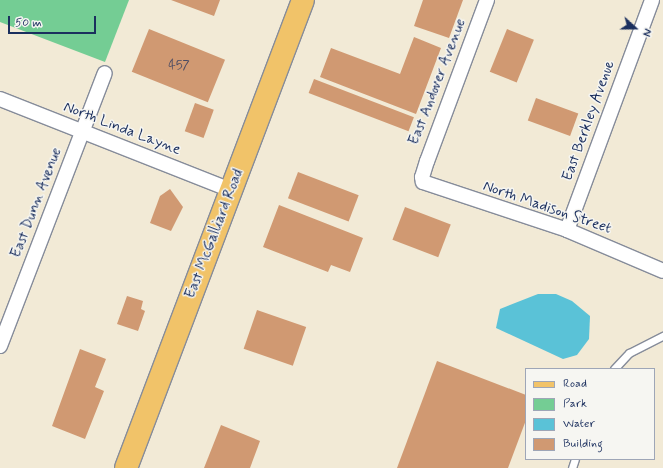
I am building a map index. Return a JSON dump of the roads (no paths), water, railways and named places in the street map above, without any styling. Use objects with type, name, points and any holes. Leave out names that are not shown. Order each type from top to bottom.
[{"type":"main road","name":"East McGalliard Road","points":[[126,468],[303,0]]},
{"type":"street","name":"East Andover Avenue","points":[[422,177],[488,0]]},
{"type":"street","name":"East Berkley Avenue","points":[[567,230],[652,0]]},
{"type":"street","name":"East Dunn Avenue","points":[[1,337],[105,73]]},
{"type":"street","name":"North Linda Layne","points":[[0,99],[231,190]]},
{"type":"street","name":"North Madison Street","points":[[422,177],[423,182],[431,187],[567,230],[663,271]]},
{"type":"lane","points":[[615,368],[629,353],[663,336]]},
{"type":"water","points":[[538,294],[556,294],[572,301],[590,316],[589,339],[577,355],[563,359],[496,328],[500,309]]}]
